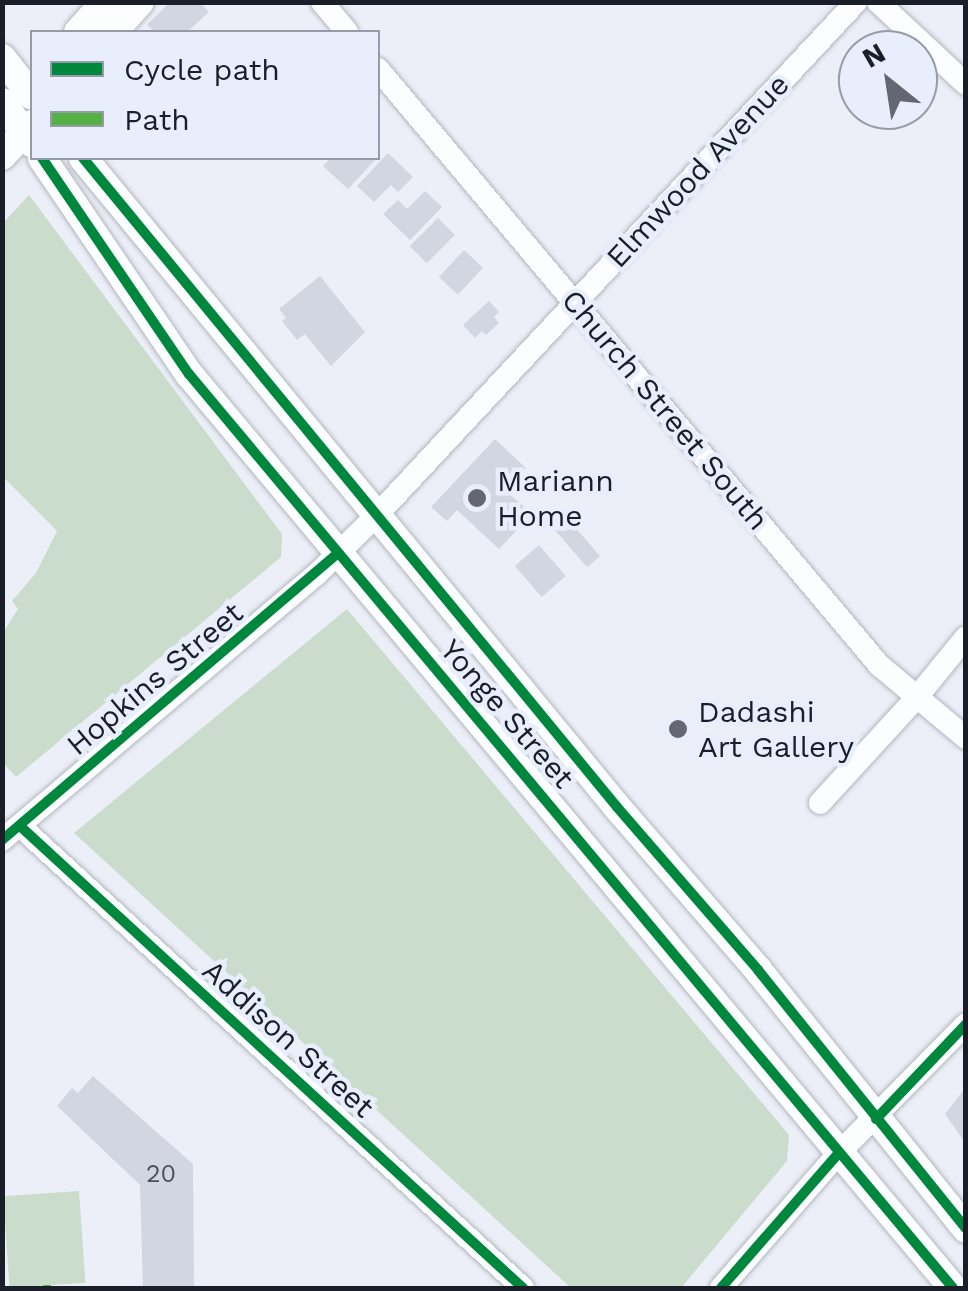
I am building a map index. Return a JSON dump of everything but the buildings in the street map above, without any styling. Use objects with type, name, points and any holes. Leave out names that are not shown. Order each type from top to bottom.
[{"type":"main road","points":[[80,30],[105,2]]},
{"type":"main road","points":[[114,30],[140,2]]},
{"type":"main road","points":[[2,58],[22,111],[2,156]]},
{"type":"main road","name":"Yonge Street","points":[[43,160],[189,374],[526,772],[838,1154],[953,1288]]},
{"type":"main road","name":"Yonge Street","points":[[86,160],[377,516],[758,970],[966,1229]]},
{"type":"street","points":[[322,2],[345,30]]},
{"type":"street","name":"Elmwood Avenue","points":[[377,516],[856,2]]},
{"type":"street","points":[[878,2],[966,84]]},
{"type":"street","name":"Church Street South","points":[[380,71],[879,665],[966,738]]},
{"type":"street","name":"Hopkins Street","points":[[11,833],[377,516]]},
{"type":"street","points":[[820,802],[917,697],[966,637]]},
{"type":"street","points":[[917,697],[966,657]]},
{"type":"street","name":"Addison Street","points":[[11,833],[522,1288]]},
{"type":"street","points":[[721,1288],[838,1154],[966,1024]]},
{"type":"green space","points":[[29,195],[282,534],[281,557],[16,777],[3,763],[3,633],[18,609],[12,601],[36,573],[57,531],[3,477],[3,223]]},
{"type":"green space","points":[[347,609],[789,1135],[787,1161],[681,1288],[571,1288],[74,833]]},
{"type":"green space","points":[[79,1191],[85,1283],[10,1288],[3,1196]]},
{"type":"cycle path","points":[[43,160],[189,374],[953,1288]]},
{"type":"cycle path","points":[[85,160],[617,807],[758,970],[966,1229]]},
{"type":"cycle path","points":[[2,840],[338,553]]},
{"type":"cycle path","points":[[20,826],[523,1288]]},
{"type":"cycle path","points":[[876,1119],[966,1024]]},
{"type":"cycle path","points":[[721,1288],[838,1154]]},
{"type":"place","name":"Mariann Home","points":[[477,498]]},
{"type":"place","name":"Dadashi Art Gallery","points":[[678,729]]}]
